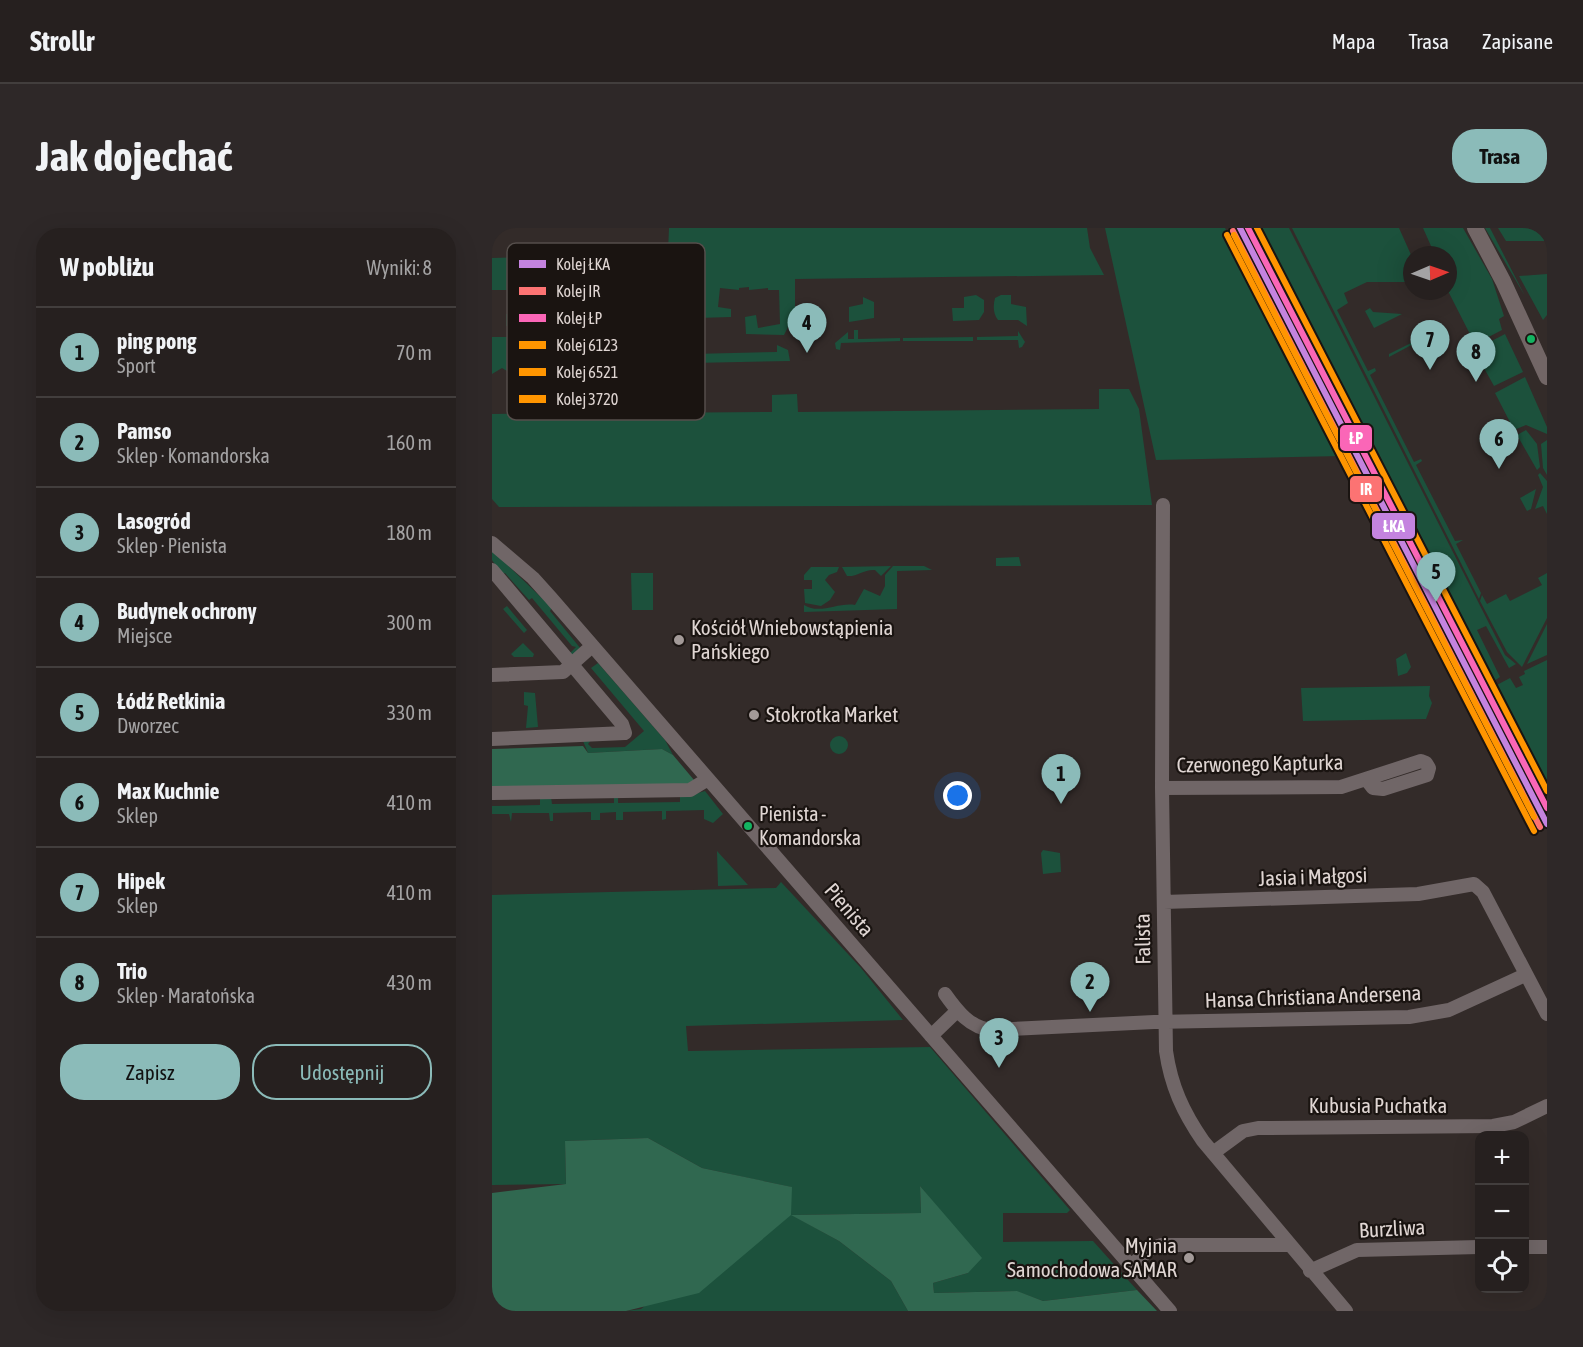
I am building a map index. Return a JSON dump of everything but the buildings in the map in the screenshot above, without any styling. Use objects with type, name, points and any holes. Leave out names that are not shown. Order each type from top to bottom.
[{"type":"main road","points":[[1474,228],[1503,281],[1547,377]]},
{"type":"street","name":"Falista","points":[[1163,505],[1162,788],[1165,1022],[1166,1051],[1173,1089],[1184,1112],[1213,1153],[1288,1245],[1346,1311]]},
{"type":"street","name":"Pienista","points":[[492,543],[533,578],[1170,1311]]},
{"type":"street","points":[[492,570],[622,723],[620,738],[492,740]]},
{"type":"street","points":[[492,675],[563,672],[592,646]]},
{"type":"street","name":"Czerwonego Kapturka","points":[[1162,788],[1333,787],[1366,779],[1419,761],[1426,763]]},
{"type":"street","points":[[492,793],[690,790],[708,779]]},
{"type":"street","name":"Jasia i Małgosi","points":[[1164,902],[1418,894],[1474,884],[1479,886],[1525,975]]},
{"type":"street","points":[[1525,975],[1547,1014]]},
{"type":"street","name":"Hansa Christiana Andersena","points":[[957,1011],[973,1024],[992,1030],[1165,1022],[1424,1017],[1449,1010],[1525,975]]},
{"type":"street","points":[[931,1036],[957,1011],[945,994]]},
{"type":"street","name":"Kubusia Puchatka","points":[[1213,1153],[1243,1131],[1258,1128],[1493,1126],[1514,1122],[1547,1106]]},
{"type":"street","points":[[1131,1266],[1150,1249],[1161,1245],[1288,1245]]},
{"type":"street","points":[[1529,1247],[1547,1246]]},
{"type":"street","name":"Burzliwa","points":[[1310,1271],[1358,1250],[1475,1247]]},
{"type":"green space","points":[[669,228],[1087,228],[1090,248],[1104,275],[795,279],[795,324],[789,325],[784,335],[746,334],[745,317],[756,315],[758,328],[780,324],[779,290],[768,290],[768,288],[749,290],[749,287],[739,288],[739,290],[720,288],[718,307],[731,309],[731,317],[705,318],[705,243],[668,243]]},
{"type":"green space","points":[[1105,228],[1225,228],[1342,456],[1156,460]]},
{"type":"green space","points":[[1253,228],[1289,228],[1505,655],[1516,664],[1509,668],[1486,626],[1477,630],[1500,677],[1494,681],[1480,654],[1476,652],[1370,448],[1365,451]]},
{"type":"green space","points":[[1292,228],[1399,228],[1407,246],[1403,246],[1403,282],[1367,282],[1344,293],[1348,303],[1337,310],[1368,371],[1375,368],[1376,371],[1370,375],[1414,462],[1421,459],[1422,461],[1416,465],[1455,541],[1463,540],[1456,544],[1481,593],[1479,599]]},
{"type":"green space","points":[[1423,228],[1463,228],[1492,279],[1504,316],[1499,319],[1502,330],[1475,344],[1453,300],[1457,300],[1457,246],[1431,246]]},
{"type":"green space","points":[[1485,228],[1490,228],[1525,296]]},
{"type":"green space","points":[[1498,228],[1547,228],[1547,241],[1506,241]]},
{"type":"green space","points":[[507,257],[507,290],[492,290],[492,258]]},
{"type":"green space","points":[[1547,274],[1547,315],[1543,320],[1519,276]]},
{"type":"green space","points":[[976,295],[984,300],[984,312],[979,320],[953,321],[952,308],[964,308],[964,297]]},
{"type":"green space","points":[[1001,295],[1011,295],[1011,304],[1026,307],[1027,326],[1018,320],[998,320],[994,312],[994,304],[995,298]]},
{"type":"green space","points":[[863,297],[874,302],[874,318],[849,322],[849,307],[863,304]]},
{"type":"green space","points":[[1370,308],[1373,312],[1402,314],[1374,328],[1365,311]]},
{"type":"green space","points":[[854,330],[858,330],[858,339],[900,338],[900,341],[841,343],[840,350],[836,349],[835,343],[848,332],[848,339],[854,339]]},
{"type":"green space","points":[[1018,331],[1025,342],[1019,348],[1018,340],[977,340],[977,337],[1018,336]]},
{"type":"green space","points":[[1434,333],[1389,357],[1389,354]]},
{"type":"green space","points":[[1505,334],[1523,372],[1494,386],[1475,352],[1476,349]]},
{"type":"green space","points":[[492,337],[507,337],[507,371],[502,368],[492,374]]},
{"type":"green space","points":[[973,337],[973,341],[903,341],[903,338]]},
{"type":"green space","points":[[777,345],[788,350],[790,361],[705,363],[705,354],[777,352]]},
{"type":"green space","points":[[1525,377],[1547,427],[1547,434],[1526,425],[1514,430],[1495,393]]},
{"type":"green space","points":[[1099,389],[1129,389],[1139,409],[1152,505],[499,507],[492,499],[492,414],[507,414],[507,420],[705,420],[705,412],[772,412],[772,395],[797,394],[798,412],[1099,409]]},
{"type":"green space","points":[[1526,430],[1537,444],[1540,467],[1537,470],[1517,435]]},
{"type":"green space","points":[[1547,440],[1547,475],[1543,468],[1541,444]]},
{"type":"green space","points":[[1540,473],[1547,481],[1547,514],[1543,506],[1535,509],[1543,487],[1538,475]]},
{"type":"green space","points":[[1536,489],[1531,509],[1527,511],[1520,498]]},
{"type":"green space","points":[[492,550],[552,608],[550,611],[581,649],[572,655],[569,654],[576,647],[572,646],[532,598],[529,600],[505,573],[502,575],[492,560]]},
{"type":"green space","points":[[1019,557],[1021,566],[996,566],[996,558]]},
{"type":"green space","points":[[891,566],[881,576],[875,570],[847,576],[842,567]]},
{"type":"green space","points":[[893,566],[924,566],[932,570],[897,571],[897,609],[804,612],[804,605],[823,609],[855,605],[864,589],[880,596],[885,586],[885,575]]},
{"type":"green space","points":[[811,567],[839,567],[837,572],[829,575],[825,580],[835,592],[830,600],[821,606],[805,603],[804,589],[812,589],[812,580],[804,580],[804,575]]},
{"type":"green space","points":[[631,573],[653,573],[653,610],[632,610]]},
{"type":"green space","points":[[1547,573],[1547,618],[1522,667],[1507,652],[1480,601],[1482,595],[1487,604],[1506,594],[1510,601],[1542,585],[1538,578]]},
{"type":"green space","points":[[507,606],[527,630],[524,633],[503,609]]},
{"type":"green space","points":[[1547,624],[1547,655],[1527,664]]},
{"type":"green space","points":[[523,643],[534,654],[533,657],[514,657],[511,654]]},
{"type":"green space","points":[[1406,653],[1411,667],[1407,673],[1398,676],[1396,659]]},
{"type":"green space","points":[[1547,660],[1547,792],[1493,687],[1510,678],[1516,688],[1523,685],[1519,677],[1525,674],[1524,671]]},
{"type":"green space","points":[[598,663],[665,740],[673,755],[662,749],[588,753],[583,741],[592,739],[588,744],[592,748],[625,747],[644,731],[591,668]]},
{"type":"green space","points":[[1430,686],[1429,696],[1432,703],[1426,719],[1303,721],[1301,688]]},
{"type":"green space","points":[[524,692],[535,693],[538,727],[526,728],[528,706],[524,705]]},
{"type":"green space","points":[[839,736],[847,741],[848,745],[843,753],[839,754],[831,749],[830,745],[835,737]]},
{"type":"green space","points":[[583,746],[588,753],[662,749],[673,755],[694,780],[689,785],[492,790],[492,749]]},
{"type":"green space","points":[[705,791],[723,814],[713,823],[704,819],[704,810],[666,811],[666,819],[662,820],[662,811],[623,812],[623,820],[616,820],[616,812],[600,813],[600,820],[591,820],[591,812],[553,813],[553,821],[550,821],[549,813],[512,813],[511,822],[509,814],[492,814],[492,806],[540,805],[540,798],[551,797],[552,804],[614,803],[614,796],[618,796],[618,803],[680,802],[680,794],[691,795]]},
{"type":"green space","points":[[1043,850],[1060,853],[1061,872],[1043,874],[1041,853]]},
{"type":"green space","points":[[717,851],[748,885],[718,886]]},
{"type":"green space","points":[[781,882],[861,968],[903,1020],[686,1026],[688,1051],[930,1047],[1070,1210],[1067,1213],[1003,1213],[1003,1242],[1093,1241],[1137,1290],[1043,1301],[1016,1291],[934,1293],[933,1283],[968,1273],[952,1225],[920,1186],[921,1213],[792,1215],[839,1241],[891,1281],[908,1311],[626,1311],[641,1309],[791,1187],[702,1168],[648,1138],[565,1141],[566,1184],[492,1185],[492,895],[776,888]]},
{"type":"green space","points":[[648,1138],[702,1168],[792,1187],[791,1215],[699,1293],[626,1311],[492,1311],[492,1193],[566,1184],[565,1141]]},
{"type":"green space","points":[[920,1186],[982,1258],[968,1273],[933,1283],[934,1293],[1017,1291],[1043,1301],[1137,1290],[1157,1311],[908,1311],[891,1281],[839,1241],[791,1215],[921,1213]]},
{"type":"rail line","name":"ŁKA","points":[[1240,228],[1547,824]]},
{"type":"rail line","name":"ŁP","points":[[1248,228],[1547,808]]},
{"type":"rail line","name":"6521","points":[[1257,228],[1547,791]]},
{"type":"rail line","name":"IR","points":[[1233,231],[1540,827]]},
{"type":"rail line","name":"6123","points":[[1227,235],[1534,831]]},
{"type":"rail line","name":"3720","points":[[1234,235],[1534,817]]},
{"type":"place","name":"Budynek ochrony","points":[[807,353]]},
{"type":"place","name":"Hipek","points":[[1430,370]]},
{"type":"place","name":"Trio","points":[[1476,382]]},
{"type":"place","name":"Max Kuchnie","points":[[1499,469]]},
{"type":"place","name":"Łódź Retkinia","points":[[1436,602]]},
{"type":"place","name":"Kościół Wniebowstąpienia Pańskiego","points":[[679,640]]},
{"type":"place","name":"Stokrotka Market","points":[[754,715]]},
{"type":"place","name":"ping pong","points":[[1061,804]]},
{"type":"place","name":"Pienista - Komandorska","points":[[748,826]]},
{"type":"place","name":"Pamso","points":[[1090,1012]]},
{"type":"place","name":"Lasogród","points":[[999,1068]]},
{"type":"place","name":"Myjnia Samochodowa SAMAR","points":[[1189,1258]]}]
